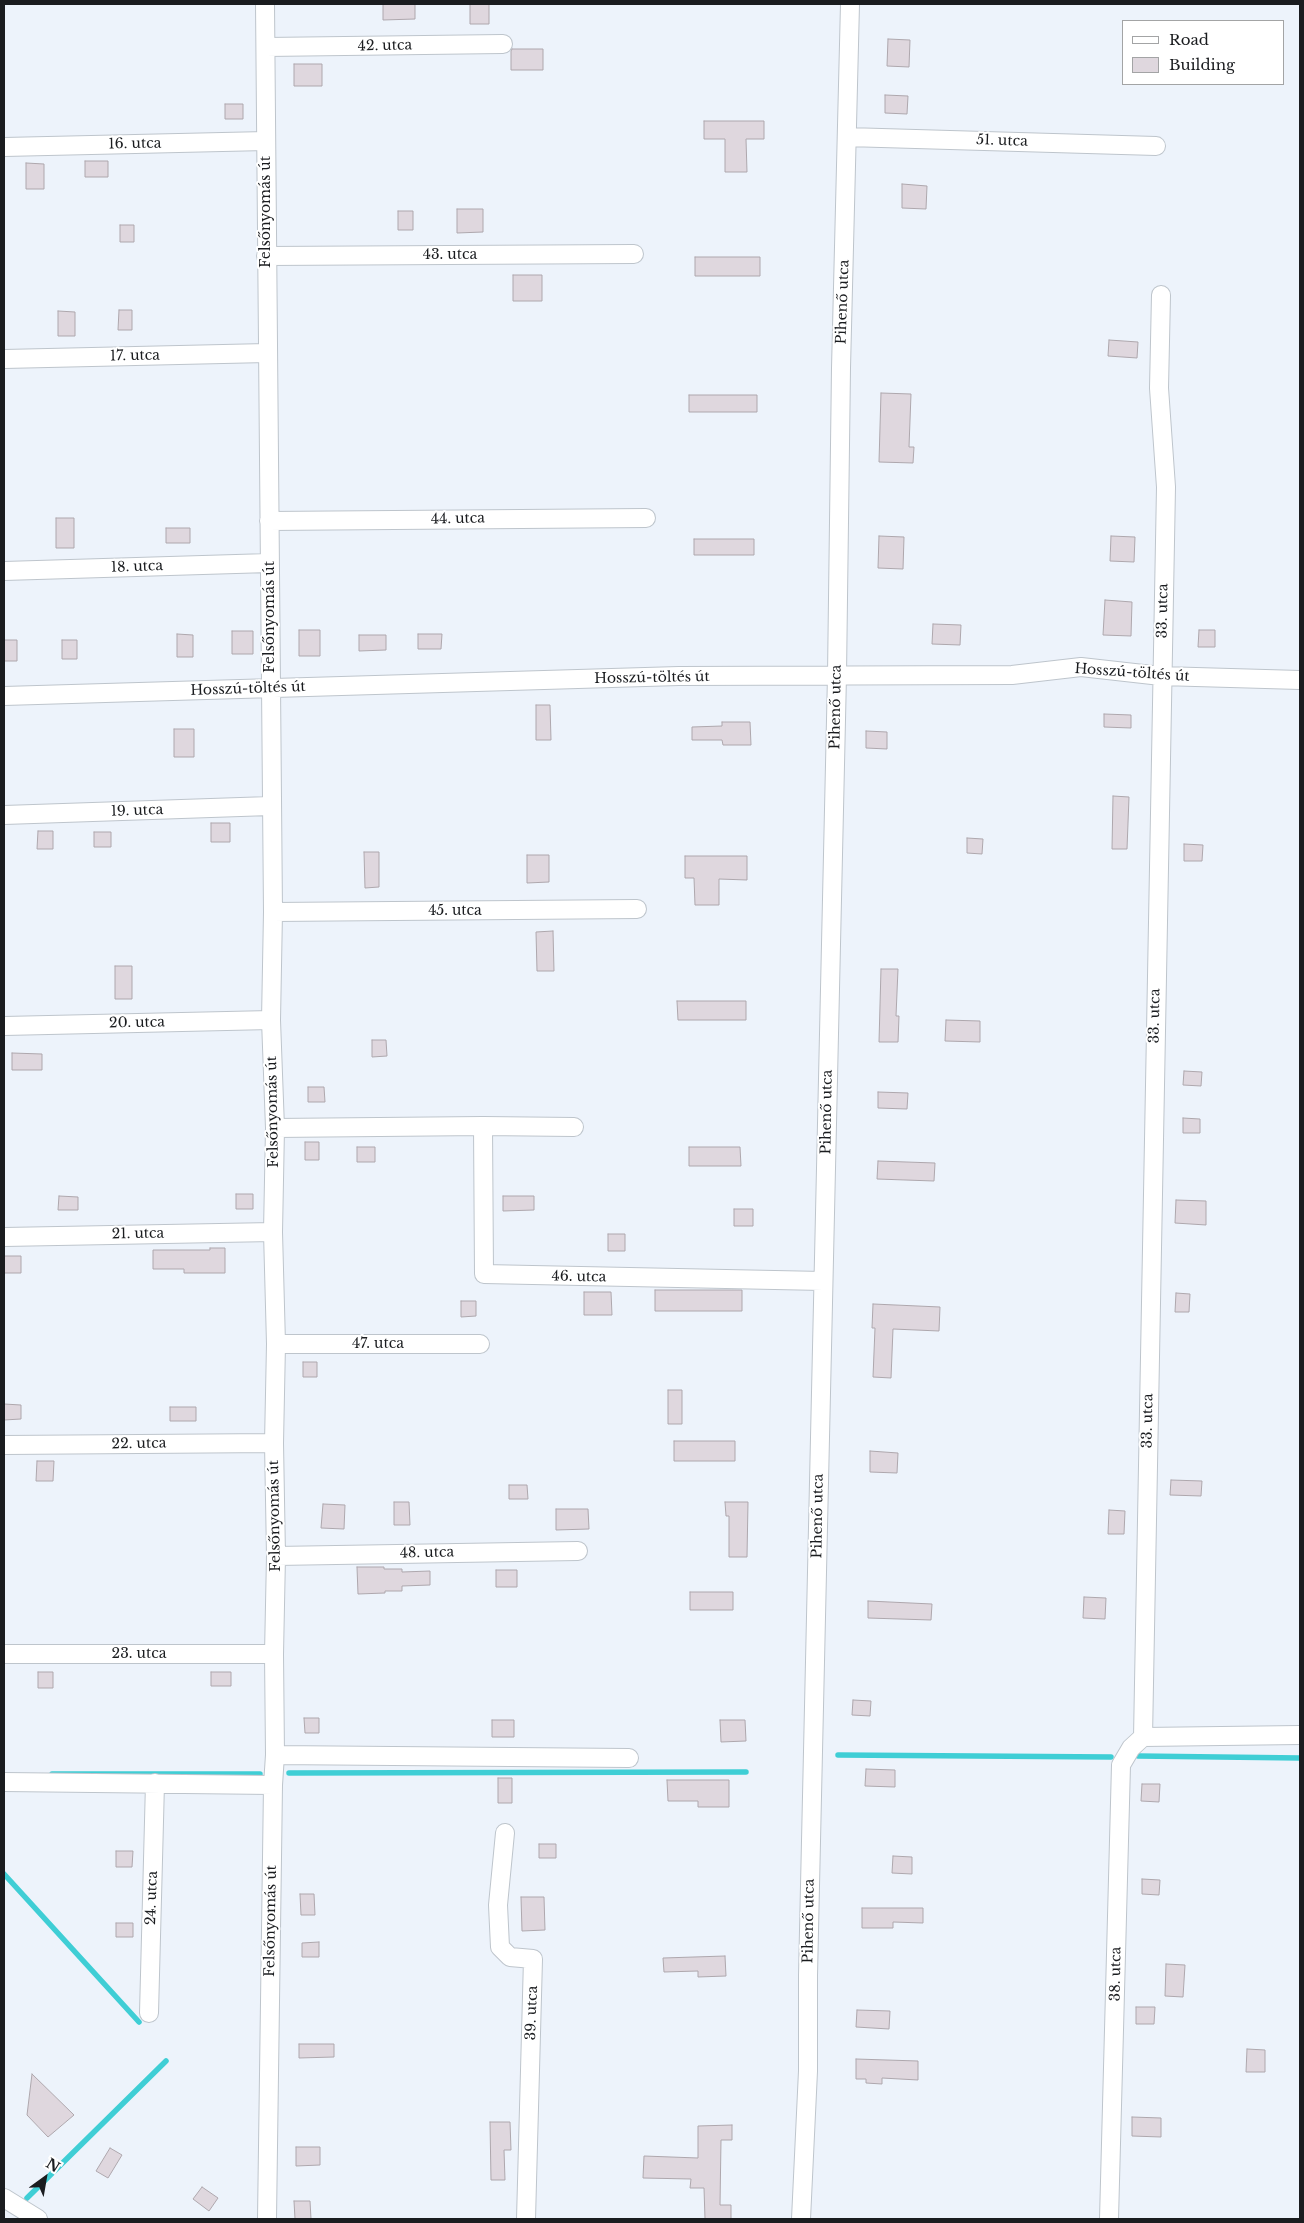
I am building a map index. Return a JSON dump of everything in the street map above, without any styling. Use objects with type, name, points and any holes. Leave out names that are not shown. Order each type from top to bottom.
[{"type":"street","name":"Felsőnyomás út","points":[[265,4],[272,912],[271,1020],[275,1128],[273,1232],[276,1344],[274,1443],[276,1556],[274,1654],[275,1755],[266,2219]]},
{"type":"street","name":"Pihenő utca","points":[[801,2219],[808,2071],[808,1975],[850,4]]},
{"type":"street","name":"42. utca","points":[[266,47],[503,44]]},
{"type":"street","name":"51. utca","points":[[847,137],[1156,146]]},
{"type":"street","name":"16. utca","points":[[4,147],[266,141]]},
{"type":"street","name":"43. utca","points":[[266,256],[634,254]]},
{"type":"street","name":"33. utca","points":[[1143,1737],[1161,676],[1166,487],[1159,388],[1161,295]]},
{"type":"street","name":"17. utca","points":[[4,359],[267,353]]},
{"type":"street","name":"44. utca","points":[[269,521],[646,518]]},
{"type":"street","name":"18. utca","points":[[4,571],[269,563]]},
{"type":"street","name":"Hosszú-töltés út","points":[[4,696],[679,676],[1012,675],[1081,667],[1161,676],[1300,680]]},
{"type":"street","name":"19. utca","points":[[4,815],[270,806]]},
{"type":"street","name":"45. utca","points":[[272,912],[637,909]]},
{"type":"street","name":"20. utca","points":[[4,1026],[271,1020]]},
{"type":"street","name":"46. utca","points":[[483,1126],[484,1274],[823,1281]]},
{"type":"street","points":[[275,1128],[574,1127]]},
{"type":"street","name":"21. utca","points":[[4,1236],[273,1232]]},
{"type":"street","name":"47. utca","points":[[276,1344],[480,1344]]},
{"type":"street","name":"22. utca","points":[[4,1446],[274,1443]]},
{"type":"street","name":"48. utca","points":[[276,1556],[578,1551]]},
{"type":"street","name":"23. utca","points":[[4,1654],[274,1654]]},
{"type":"street","points":[[1143,1737],[1300,1735]]},
{"type":"street","name":"38. utca","points":[[1110,2219],[1121,1765],[1131,1748],[1143,1737]]},
{"type":"street","points":[[275,1755],[629,1758]]},
{"type":"street","points":[[4,1782],[273,1785]]},
{"type":"street","name":"24. utca","points":[[149,2013],[155,1783]]},
{"type":"street","name":"39. utca","points":[[505,1833],[498,1905],[500,1947],[510,1957],[534,1959],[526,2219]]},
{"type":"street","points":[[4,2198],[38,2219]]},
{"type":"building","points":[[383,4],[415,4],[415,19],[383,20]]},
{"type":"building","points":[[470,4],[489,4],[489,24],[470,24]]},
{"type":"building","points":[[888,39],[910,40],[909,67],[887,66]]},
{"type":"building","points":[[512,49],[543,49],[543,70],[511,70]]},
{"type":"building","points":[[294,64],[322,64],[322,86],[294,86]]},
{"type":"building","points":[[885,95],[908,96],[907,114],[885,113]]},
{"type":"building","points":[[225,104],[243,104],[243,119],[225,119]]},
{"type":"building","points":[[704,121],[764,121],[764,139],[746,139],[747,172],[725,172],[725,139],[704,139]]},
{"type":"building","points":[[85,161],[108,161],[108,177],[85,177]]},
{"type":"building","points":[[26,163],[44,164],[44,189],[26,189]]},
{"type":"building","points":[[902,184],[927,186],[926,209],[902,208]]},
{"type":"building","points":[[457,209],[483,209],[483,232],[457,233]]},
{"type":"building","points":[[398,211],[413,211],[413,230],[398,230]]},
{"type":"building","points":[[120,225],[134,225],[134,242],[120,242]]},
{"type":"building","points":[[695,257],[760,257],[760,276],[695,276]]},
{"type":"building","points":[[513,275],[542,275],[542,301],[513,301]]},
{"type":"building","points":[[119,310],[132,310],[132,330],[118,330]]},
{"type":"building","points":[[58,311],[75,312],[75,336],[58,336]]},
{"type":"building","points":[[1109,340],[1138,342],[1137,358],[1108,356]]},
{"type":"building","points":[[881,393],[911,394],[909,447],[914,447],[913,463],[879,462]]},
{"type":"building","points":[[689,395],[757,395],[757,412],[689,412]]},
{"type":"building","points":[[56,518],[74,518],[74,548],[56,548]]},
{"type":"building","points":[[166,528],[190,528],[190,543],[166,543]]},
{"type":"building","points":[[879,536],[904,537],[903,569],[878,568]]},
{"type":"building","points":[[1111,536],[1135,537],[1134,562],[1110,561]]},
{"type":"building","points":[[694,539],[754,539],[754,555],[694,555]]},
{"type":"building","points":[[1105,600],[1132,602],[1131,636],[1103,635]]},
{"type":"building","points":[[933,624],[961,625],[960,645],[932,644]]},
{"type":"building","points":[[299,630],[320,630],[320,656],[299,656]]},
{"type":"building","points":[[1199,630],[1215,630],[1215,647],[1198,647]]},
{"type":"building","points":[[232,631],[253,631],[253,654],[232,654]]},
{"type":"building","points":[[177,634],[193,635],[193,657],[177,657]]},
{"type":"building","points":[[418,634],[442,634],[441,649],[418,649]]},
{"type":"building","points":[[359,635],[386,635],[386,650],[359,651]]},
{"type":"building","points":[[4,640],[17,640],[17,661],[4,661]]},
{"type":"building","points":[[62,640],[77,640],[77,659],[62,659]]},
{"type":"building","points":[[536,705],[550,705],[551,740],[536,740]]},
{"type":"building","points":[[1104,714],[1131,715],[1131,728],[1104,727]]},
{"type":"building","points":[[722,722],[750,722],[751,745],[723,745],[722,740],[692,740],[692,727],[722,726]]},
{"type":"building","points":[[174,729],[194,729],[194,757],[174,757]]},
{"type":"building","points":[[866,731],[887,732],[887,749],[866,748]]},
{"type":"building","points":[[1113,796],[1129,797],[1127,849],[1112,849]]},
{"type":"building","points":[[211,823],[230,823],[230,842],[211,842]]},
{"type":"building","points":[[38,831],[53,831],[53,849],[37,849]]},
{"type":"building","points":[[94,832],[111,832],[111,847],[94,847]]},
{"type":"building","points":[[967,838],[983,839],[982,854],[967,853]]},
{"type":"building","points":[[1184,844],[1203,845],[1202,861],[1184,861]]},
{"type":"building","points":[[364,852],[379,852],[379,887],[365,888]]},
{"type":"building","points":[[527,855],[549,855],[549,882],[527,883]]},
{"type":"building","points":[[685,856],[747,856],[747,880],[719,879],[719,905],[695,905],[694,878],[685,878]]},
{"type":"building","points":[[553,931],[554,971],[537,971],[536,932]]},
{"type":"building","points":[[115,966],[132,966],[132,999],[115,999]]},
{"type":"building","points":[[881,969],[898,969],[896,1016],[899,1016],[898,1042],[879,1042]]},
{"type":"building","points":[[677,1001],[746,1001],[746,1020],[678,1020]]},
{"type":"building","points":[[946,1020],[980,1021],[980,1042],[945,1041]]},
{"type":"building","points":[[372,1040],[386,1040],[387,1056],[372,1057]]},
{"type":"building","points":[[12,1053],[42,1054],[42,1070],[12,1070]]},
{"type":"building","points":[[1184,1071],[1202,1072],[1201,1086],[1183,1085]]},
{"type":"building","points":[[308,1087],[324,1087],[325,1102],[308,1102]]},
{"type":"building","points":[[878,1092],[908,1093],[907,1109],[878,1108]]},
{"type":"building","points":[[1183,1118],[1200,1119],[1200,1133],[1183,1133]]},
{"type":"building","points":[[305,1142],[319,1142],[319,1160],[305,1160]]},
{"type":"building","points":[[357,1147],[375,1147],[375,1162],[357,1162]]},
{"type":"building","points":[[689,1147],[740,1147],[741,1166],[689,1166]]},
{"type":"building","points":[[878,1161],[935,1163],[934,1181],[877,1179]]},
{"type":"building","points":[[236,1194],[253,1194],[253,1209],[236,1209]]},
{"type":"building","points":[[59,1196],[78,1197],[78,1210],[58,1210]]},
{"type":"building","points":[[503,1196],[534,1196],[534,1210],[503,1211]]},
{"type":"building","points":[[1176,1200],[1206,1201],[1206,1225],[1175,1223]]},
{"type":"building","points":[[734,1209],[753,1209],[753,1226],[734,1226]]},
{"type":"building","points":[[608,1234],[625,1234],[625,1251],[608,1251]]},
{"type":"building","points":[[210,1248],[225,1248],[225,1273],[184,1273],[184,1269],[153,1269],[153,1250],[210,1250]]},
{"type":"building","points":[[4,1256],[21,1256],[21,1273],[4,1273]]},
{"type":"building","points":[[655,1290],[742,1290],[742,1311],[655,1311]]},
{"type":"building","points":[[584,1292],[611,1292],[612,1315],[584,1315]]},
{"type":"building","points":[[1176,1293],[1190,1294],[1189,1312],[1175,1312]]},
{"type":"building","points":[[461,1301],[476,1301],[476,1316],[461,1317]]},
{"type":"building","points":[[873,1304],[940,1307],[939,1331],[893,1329],[891,1378],[873,1377],[875,1328],[872,1328]]},
{"type":"building","points":[[303,1362],[317,1362],[317,1377],[303,1377]]},
{"type":"building","points":[[668,1390],[682,1390],[682,1424],[668,1424]]},
{"type":"building","points":[[4,1404],[21,1405],[21,1419],[4,1420]]},
{"type":"building","points":[[170,1407],[196,1407],[196,1421],[170,1421]]},
{"type":"building","points":[[674,1441],[735,1441],[735,1461],[674,1461]]},
{"type":"building","points":[[870,1451],[898,1453],[897,1473],[870,1472]]},
{"type":"building","points":[[37,1461],[54,1461],[53,1481],[36,1481]]},
{"type":"building","points":[[1171,1480],[1202,1481],[1201,1496],[1170,1495]]},
{"type":"building","points":[[509,1485],[527,1485],[528,1499],[509,1499]]},
{"type":"building","points":[[394,1502],[409,1502],[410,1525],[394,1525]]},
{"type":"building","points":[[725,1502],[748,1502],[747,1557],[729,1557],[729,1516],[726,1516]]},
{"type":"building","points":[[323,1504],[345,1505],[344,1529],[321,1528]]},
{"type":"building","points":[[556,1509],[588,1509],[589,1529],[556,1530]]},
{"type":"building","points":[[1109,1510],[1125,1511],[1124,1534],[1108,1534]]},
{"type":"building","points":[[357,1567],[402,1569],[402,1572],[430,1571],[430,1585],[402,1586],[402,1591],[358,1594]]},
{"type":"building","points":[[496,1570],[517,1570],[517,1587],[496,1587]]},
{"type":"building","points":[[690,1592],[733,1592],[733,1610],[690,1610]]},
{"type":"building","points":[[1084,1597],[1106,1598],[1105,1619],[1083,1618]]},
{"type":"building","points":[[868,1601],[932,1604],[931,1620],[868,1618]]},
{"type":"building","points":[[38,1672],[53,1672],[53,1688],[38,1688]]},
{"type":"building","points":[[211,1672],[231,1672],[231,1686],[211,1686]]},
{"type":"building","points":[[853,1700],[871,1701],[870,1716],[852,1715]]},
{"type":"building","points":[[304,1718],[319,1718],[319,1733],[305,1733]]},
{"type":"building","points":[[492,1720],[514,1720],[514,1737],[492,1737]]},
{"type":"building","points":[[720,1720],[745,1720],[746,1741],[721,1742]]},
{"type":"building","points":[[866,1769],[895,1770],[895,1787],[865,1786]]},
{"type":"building","points":[[498,1778],[512,1778],[512,1803],[498,1803]]},
{"type":"building","points":[[667,1780],[729,1780],[729,1807],[698,1807],[698,1801],[668,1801]]},
{"type":"building","points":[[1142,1784],[1160,1784],[1159,1802],[1141,1801]]},
{"type":"building","points":[[539,1844],[556,1844],[556,1858],[539,1858]]},
{"type":"building","points":[[116,1851],[133,1851],[132,1867],[116,1867]]},
{"type":"building","points":[[893,1856],[912,1857],[912,1874],[892,1873]]},
{"type":"building","points":[[1142,1879],[1160,1880],[1159,1895],[1142,1894]]},
{"type":"building","points":[[300,1894],[314,1894],[315,1915],[301,1915]]},
{"type":"building","points":[[521,1897],[544,1897],[545,1930],[522,1931]]},
{"type":"building","points":[[862,1908],[923,1908],[923,1923],[893,1922],[893,1928],[862,1928]]},
{"type":"building","points":[[116,1923],[133,1923],[133,1937],[116,1937]]},
{"type":"building","points":[[319,1942],[319,1957],[302,1957],[302,1943]]},
{"type":"building","points":[[725,1956],[726,1976],[698,1977],[698,1971],[664,1972],[663,1958]]},
{"type":"building","points":[[1166,1964],[1185,1965],[1183,1997],[1165,1996]]},
{"type":"building","points":[[1136,2007],[1155,2007],[1154,2024],[1136,2024]]},
{"type":"building","points":[[857,2010],[890,2011],[889,2029],[856,2027]]},
{"type":"building","points":[[299,2044],[334,2044],[334,2057],[299,2058]]},
{"type":"building","points":[[1247,2049],[1265,2050],[1265,2072],[1246,2072]]},
{"type":"building","points":[[856,2059],[918,2061],[918,2080],[882,2078],[882,2084],[866,2083],[866,2079],[856,2079]]},
{"type":"building","points":[[32,2074],[74,2115],[48,2137],[27,2115]]},
{"type":"building","points":[[1132,2117],[1161,2118],[1161,2137],[1132,2136]]},
{"type":"building","points":[[490,2122],[510,2122],[511,2150],[504,2150],[505,2180],[491,2180]]},
{"type":"building","points":[[732,2125],[732,2140],[721,2140],[720,2205],[731,2205],[731,2219],[705,2219],[704,2188],[690,2188],[691,2179],[643,2178],[644,2156],[698,2158],[698,2126]]},
{"type":"building","points":[[296,2147],[320,2147],[320,2165],[296,2166]]},
{"type":"building","points":[[110,2148],[122,2155],[108,2178],[96,2171]]},
{"type":"building","points":[[202,2187],[218,2198],[209,2211],[193,2199]]},
{"type":"building","points":[[294,2201],[310,2201],[311,2219],[295,2219]]},
{"type":"waterway","points":[[838,1755],[1111,1757]]},
{"type":"waterway","points":[[1138,1756],[1300,1758]]},
{"type":"waterway","points":[[289,1773],[746,1772]]},
{"type":"waterway","points":[[52,1774],[260,1774]]},
{"type":"waterway","points":[[4,1874],[139,2022]]},
{"type":"waterway","points":[[27,2198],[166,2061]]}]
